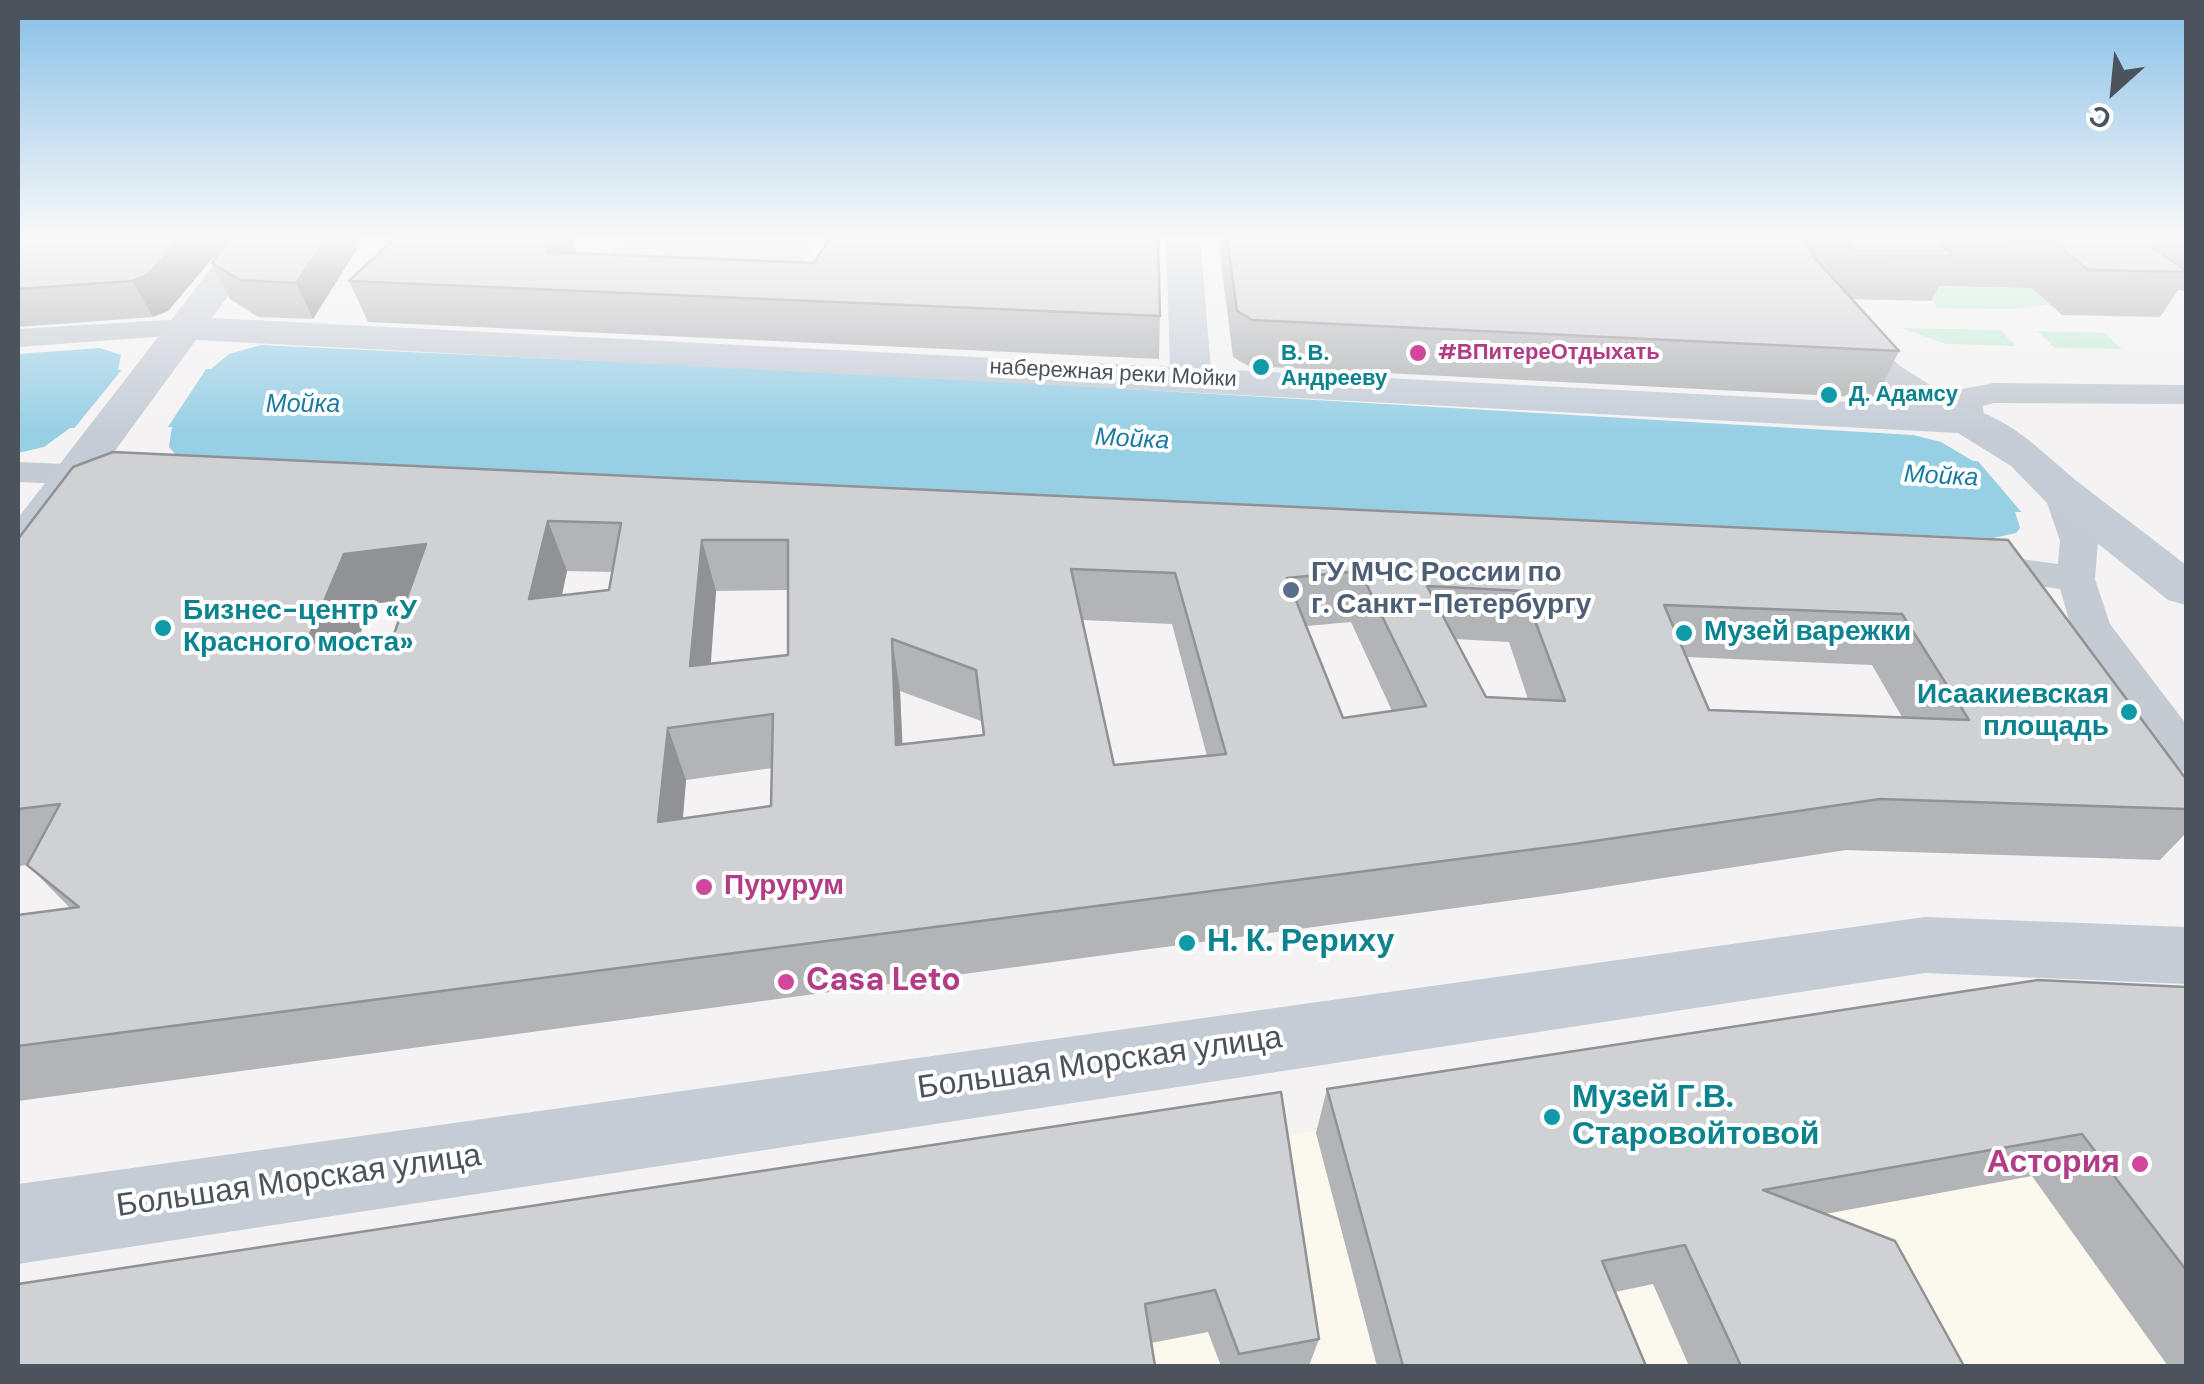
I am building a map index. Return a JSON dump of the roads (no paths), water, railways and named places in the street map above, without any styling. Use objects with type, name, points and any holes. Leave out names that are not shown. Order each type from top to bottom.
[{"type":"street","points":[[18,584],[86,475],[210,304]]},
{"type":"street","points":[[194,328],[215,304]]},
{"type":"street","points":[[1187,304],[1192,378]]},
{"type":"street","points":[[1823,306],[1862,350],[1890,374],[1922,397],[1968,420],[2186,589]]},
{"type":"street","name":"набережная реки Мойки","points":[[18,338],[194,328],[1968,420]]},
{"type":"street","points":[[1968,420],[1966,406],[1973,396],[1994,392],[2186,396]]},
{"type":"street","points":[[18,472],[142,478]]},
{"type":"street","points":[[18,550],[86,475]]},
{"type":"street","points":[[2064,496],[2079,540],[2076,579],[2091,628],[2186,756]]},
{"type":"street","points":[[1939,563],[2020,569],[2076,579]]},
{"type":"street","points":[[2134,687],[2186,721]]},
{"type":"street","name":"Большая Морская улица","points":[[18,1224],[1620,987],[1925,946],[2186,956]]},
{"type":"water","name":"Мойка","points":[[261,345],[854,373],[1913,435],[1941,442],[1973,461],[2186,465],[2186,515],[2015,512],[2020,528],[2016,533],[1993,538],[361,467],[190,459],[176,455],[169,447],[172,427],[70,428],[44,447],[18,453],[18,354],[100,348],[121,355],[118,370],[211,369],[229,354]]},
{"type":"place","name":"#ВПитереОтдыхать","points":[[1418,353]]},
{"type":"place","name":"В. В. Андрееву","points":[[1261,367]]},
{"type":"place","name":"Д. Адамсу","points":[[1829,395]]},
{"type":"place","name":"ГУ МЧС России по г. Санкт-Петербургу","points":[[1291,590]]},
{"type":"place","name":"Бизнес-центр «У Красного моста»","points":[[163,628]]},
{"type":"place","name":"Музей варежки","points":[[1684,633]]},
{"type":"place","name":"Исаакиевская площадь","points":[[2129,712]]},
{"type":"place","name":"Пурурум","points":[[704,887]]},
{"type":"place","name":"Н. К. Рериху","points":[[1187,943]]},
{"type":"place","name":"Casa Leto","points":[[786,982]]},
{"type":"place","name":"Музей Г.В. Старовойтовой","points":[[1552,1117]]},
{"type":"place","name":"Астория","points":[[2140,1164]]}]
